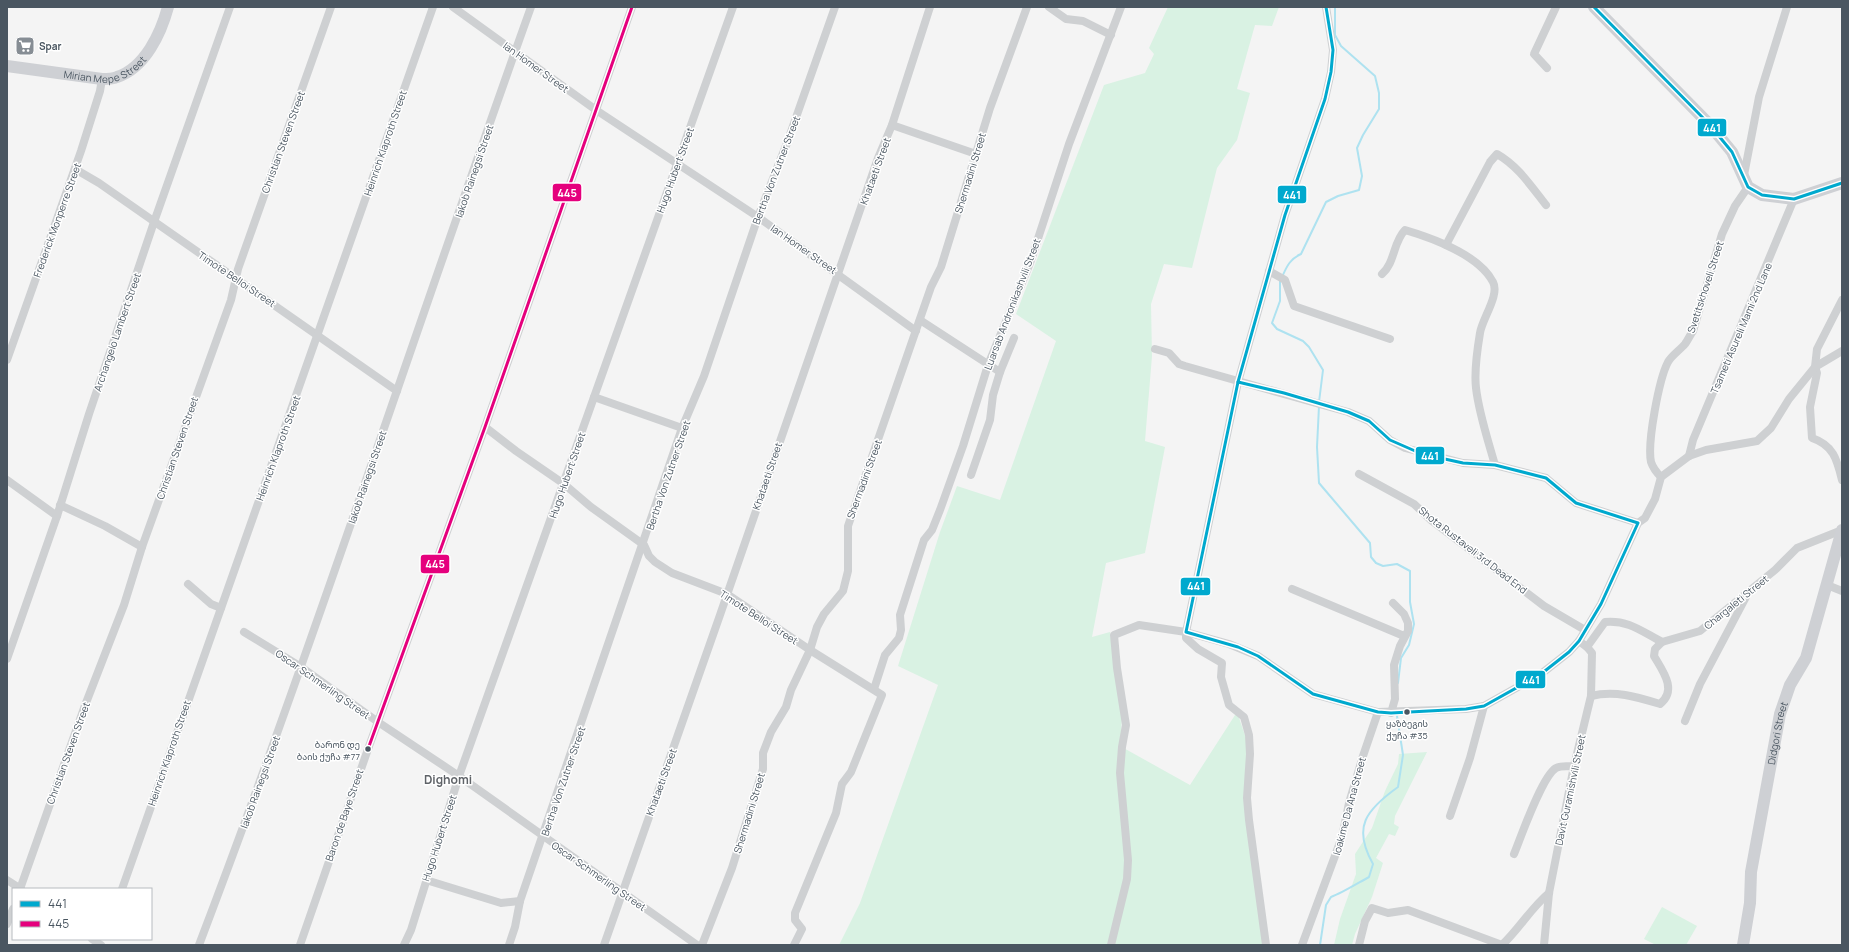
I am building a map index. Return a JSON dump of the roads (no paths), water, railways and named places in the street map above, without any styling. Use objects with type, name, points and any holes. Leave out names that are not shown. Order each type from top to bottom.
[{"type":"street","name":"Mirian Mepe Street","points":[[7,67],[102,79],[117,78],[141,62],[162,25],[168,7]]},
{"type":"street","name":"Archangelo Lambert Street","points":[[7,659],[57,516],[89,414],[154,222],[230,7]]},
{"type":"street","name":"Christian Steven Street","points":[[21,888],[84,708],[124,605],[142,547],[231,300],[238,269],[331,7]]},
{"type":"street","name":"Heinrich Klaproth Street","points":[[122,888],[433,7]]},
{"type":"street","name":"Ian Homer Street","points":[[453,7],[596,110],[758,217],[916,331]]},
{"type":"street","name":"Iakob Rainegsi Street","points":[[199,945],[239,840],[301,667],[531,7]]},
{"type":"street","name":"Baron de Baye Street","points":[[300,945],[378,722],[485,427],[632,7]]},
{"type":"street","name":"Hugo Hubert Street","points":[[404,945],[411,930],[459,776],[733,7]]},
{"type":"street","name":"Bertha Von Zutner Street","points":[[508,945],[515,927],[520,901],[544,836],[644,545],[682,428],[704,376],[758,217],[835,7]]},
{"type":"street","name":"Khataeti Street","points":[[604,945],[839,274],[878,158],[892,125],[930,7]]},
{"type":"street","name":"Shermadini Street","points":[[702,945],[732,868],[762,769],[763,753],[771,732],[786,706],[791,690],[810,650],[817,627],[824,614],[843,591],[848,571],[848,526],[931,287],[941,267],[990,108],[1027,7]]},
{"type":"street","points":[[1049,7],[1066,19],[1083,21],[1111,35]]},
{"type":"street","name":"Luarsab Andronikashvili Street","points":[[874,689],[885,655],[899,638],[901,630],[900,615],[913,571],[924,540],[932,530],[958,460],[988,365],[1030,263],[1069,144],[1121,7]]},
{"type":"street","points":[[1266,945],[1247,798],[1250,754],[1249,735],[1244,717],[1229,704],[1221,677],[1222,663],[1198,649],[1186,638],[1186,632],[1238,382],[1271,272],[1285,215],[1325,99],[1331,72],[1333,50],[1326,7]]},
{"type":"street","points":[[1547,68],[1534,54],[1556,7]]},
{"type":"street","points":[[1594,7],[1709,124],[1732,152],[1744,175],[1748,187],[1762,195],[1794,199],[1842,183]]},
{"type":"street","points":[[1744,175],[1759,97],[1787,7]]},
{"type":"street","name":"Frederick Monperre Street","points":[[7,360],[75,169],[100,91],[102,79]]},
{"type":"street","points":[[892,125],[976,154]]},
{"type":"street","points":[[1446,245],[1490,162],[1497,154],[1507,160],[1520,173],[1546,206]]},
{"type":"street","name":"Timote Belloi Street","points":[[75,169],[98,183],[398,391]]},
{"type":"street","name":"Svetitskhoveli Street","points":[[1661,477],[1656,472],[1652,464],[1650,453],[1653,423],[1664,370],[1669,360],[1685,343],[1693,330],[1722,234],[1735,206],[1748,187]]},
{"type":"street","name":"Tsameti Asureli Mami 2nd Lane","points":[[1689,456],[1693,440],[1794,199]]},
{"type":"street","points":[[1382,274],[1389,269],[1401,235],[1405,230],[1446,245],[1460,252],[1482,268],[1493,282],[1495,290],[1480,331],[1476,388],[1495,465]]},
{"type":"street","points":[[1271,272],[1285,280],[1294,306],[1390,339]]},
{"type":"street","points":[[1842,300],[1817,349],[1815,367],[1817,373],[1810,407],[1812,438],[1822,442],[1832,450],[1842,480]]},
{"type":"street","points":[[920,320],[1000,372]]},
{"type":"street","points":[[971,475],[990,420],[993,395],[1000,372],[1014,338]]},
{"type":"street","points":[[1155,349],[1170,353],[1179,364],[1185,366],[1348,412],[1369,421],[1390,440],[1405,448],[1463,463],[1495,465],[1546,478],[1576,503],[1638,523]]},
{"type":"street","points":[[1111,945],[1127,879],[1128,860],[1120,773],[1122,747],[1126,726],[1117,668],[1114,635],[1139,625],[1186,632],[1234,646],[1258,656],[1313,694],[1378,712],[1390,713],[1466,709],[1484,706],[1541,674],[1570,652],[1579,641],[1600,604],[1638,523],[1645,518],[1655,499],[1661,477],[1689,456],[1706,450],[1758,441],[1771,428],[1789,399],[1815,367],[1842,352]]},
{"type":"street","points":[[594,397],[682,428]]},
{"type":"street","name":"Timote Belloi Street","points":[[485,427],[516,451],[564,484],[590,507],[644,545],[649,556],[655,562],[672,573],[727,594],[810,650],[882,695],[851,772],[842,784],[836,813],[795,913],[795,920],[802,929],[794,945]]},
{"type":"street","name":"Shota Rustaveli 3rd Dead End","points":[[1359,474],[1414,504],[1431,520],[1544,606],[1585,630]]},
{"type":"street","points":[[7,480],[57,516]]},
{"type":"street","points":[[60,505],[104,526],[142,547]]},
{"type":"street","name":"Didgori Street","points":[[1743,945],[1750,903],[1751,872],[1780,714],[1790,685],[1806,658],[1842,530]]},
{"type":"street","name":"Chargaleti Street","points":[[1662,642],[1700,631],[1775,570],[1798,548],[1842,530]]},
{"type":"street","points":[[188,584],[211,604],[221,608]]},
{"type":"street","points":[[1827,585],[1842,591]]},
{"type":"street","points":[[1292,589],[1404,636]]},
{"type":"street","points":[[1684,721],[1700,684],[1748,592]]},
{"type":"street","points":[[1390,713],[1395,699],[1394,665],[1404,636],[1408,631],[1408,623],[1404,614],[1393,603]]},
{"type":"street","points":[[1579,641],[1587,646],[1604,622],[1618,621],[1662,642],[1655,649],[1654,656],[1667,676],[1669,685],[1663,702],[1660,704],[1626,694],[1604,693],[1591,696]]},
{"type":"street","name":"Oscar Schmerling Street","points":[[244,632],[301,667],[378,722],[459,776],[697,945]]},
{"type":"street","name":"Davit Guramishvili Street","points":[[1544,945],[1549,893],[1574,766],[1591,696],[1593,661],[1592,653],[1587,646]]},
{"type":"street","points":[[1450,816],[1470,758],[1484,706]]},
{"type":"street","name":"Ioakime Da Ana Street","points":[[1303,945],[1342,837],[1349,803],[1378,712]]},
{"type":"street","points":[[1514,854],[1542,787],[1550,773],[1556,768],[1563,766],[1574,766]]},
{"type":"street","points":[[7,880],[19,888]]},
{"type":"street","points":[[426,880],[501,903],[520,901]]},
{"type":"street","points":[[1359,945],[1365,921],[1372,908],[1388,913],[1408,910],[1502,945],[1511,937],[1538,902],[1549,893]]},
{"type":"street","points":[[7,924],[12,911]]},
{"type":"waterway","points":[[1282,277],[1289,263],[1301,254],[1326,202],[1338,196],[1359,190],[1362,176],[1357,148],[1379,109],[1379,93],[1375,76],[1341,46],[1335,35],[1335,7]]},
{"type":"waterway","points":[[1280,281],[1280,301],[1272,323],[1277,329],[1303,341],[1309,347],[1323,370],[1319,402]]},
{"type":"waterway","points":[[1319,406],[1317,447],[1319,483],[1370,543],[1371,557],[1376,563],[1383,566],[1397,564],[1410,571],[1410,602],[1414,624],[1409,645],[1401,658],[1398,683]]},
{"type":"waterway","points":[[1320,945],[1326,905],[1331,897],[1369,877],[1373,864],[1367,851],[1363,829],[1370,812],[1387,795],[1398,787],[1403,755],[1397,716]]},
{"type":"place","name":"Spar","points":[[25,46]]},
{"type":"place","name":"ყაზბეგის ქუჩა #35","points":[[1407,712]]},
{"type":"place","name":"ბარონ დე ბაის ქუჩა #77","points":[[368,749]]},
{"type":"district","name":"Dighomi","points":[[448,780]]}]
